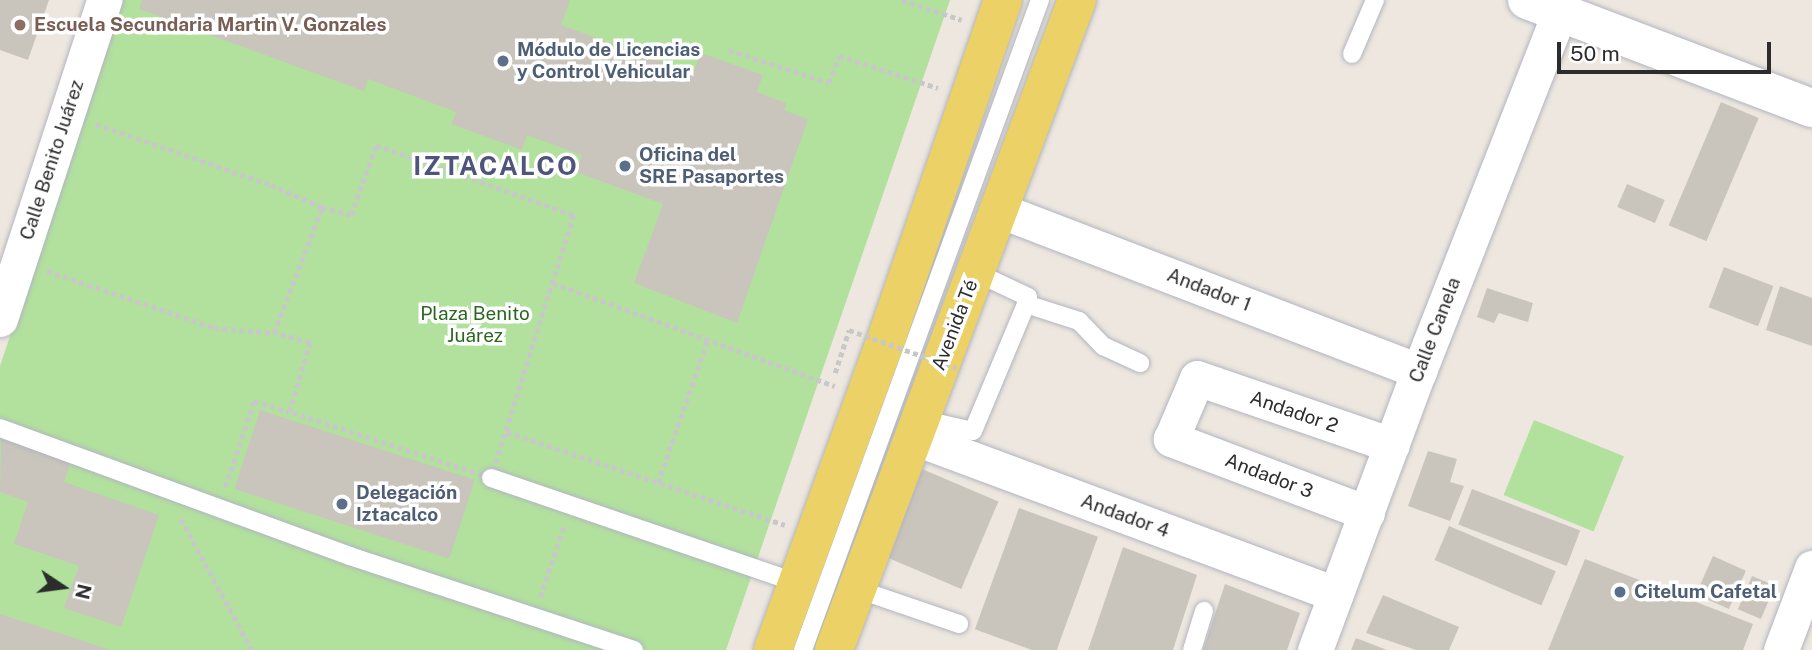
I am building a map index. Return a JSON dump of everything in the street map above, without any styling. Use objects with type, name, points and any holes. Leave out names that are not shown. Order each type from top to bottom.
[{"type":"main road","name":"Avenida Té","points":[[805,648],[857,589],[1077,0]]},
{"type":"main road","points":[[1543,6],[1812,108]]},
{"type":"main road","points":[[805,648],[798,583],[998,15]]},
{"type":"street","name":"Calle Benito Juárez","points":[[0,319],[104,0]]},
{"type":"street","name":"Calle Canela","points":[[1315,650],[1419,371],[1543,6]]},
{"type":"street","name":"Andador 1","points":[[999,209],[1419,371]]},
{"type":"street","name":"Andador 2","points":[[1171,439],[1197,378],[1391,445]]},
{"type":"street","name":"Andador 4","points":[[917,428],[1336,594]]},
{"type":"street","name":"Andador 3","points":[[1171,439],[1367,513]]},
{"type":"street","points":[[1781,650],[1812,568]]},
{"type":"lane","points":[[805,648],[1040,0]]},
{"type":"lane","points":[[1352,54],[1375,0]]},
{"type":"lane","points":[[917,428],[974,431],[1026,304],[1028,297],[975,272]]},
{"type":"lane","points":[[1026,304],[1079,321],[1103,346],[1140,362]]},
{"type":"lane","points":[[0,428],[218,508],[634,650]]},
{"type":"lane","points":[[491,478],[798,583]]},
{"type":"lane","points":[[857,589],[959,624]]},
{"type":"lane","points":[[1192,650],[1204,611]]},
{"type":"path","points":[[902,0],[998,15]]},
{"type":"path","points":[[729,50],[829,83],[839,55],[969,98]]},
{"type":"path","points":[[67,114],[271,185],[322,207],[351,215],[376,145],[575,215],[491,478],[254,401],[218,508]]},
{"type":"path","points":[[274,332],[322,207]]},
{"type":"path","points":[[19,261],[214,328],[274,332],[310,343],[289,412]]},
{"type":"path","points":[[553,283],[832,384],[849,330],[956,368]]},
{"type":"path","points":[[659,483],[708,339]]},
{"type":"path","points":[[507,432],[816,536]]},
{"type":"path","points":[[164,488],[253,650]]},
{"type":"path","points":[[533,617],[570,505]]},
{"type":"green space","name":"Plaza Benito Juárez","points":[[123,0],[950,0],[726,650],[0,650],[0,366]]},
{"type":"green space","points":[[1534,420],[1624,456],[1594,531],[1504,495]]},
{"type":"building","name":"Escuela Secundaria Martin V. Gonzales","points":[[0,0],[49,0],[28,60],[0,50]]},
{"type":"building","points":[[142,0],[570,0],[561,25],[693,73],[701,53],[763,75],[757,92],[786,103],[784,110],[808,119],[737,323],[634,283],[663,204],[576,172],[582,155],[527,135],[522,150],[451,124],[456,112],[368,79],[364,91],[139,9]]},
{"type":"building","points":[[1721,102],[1759,118],[1706,241],[1669,225]]},
{"type":"building","points":[[1627,184],[1665,200],[1655,223],[1617,207]]},
{"type":"building","points":[[1724,267],[1773,286],[1758,326],[1709,307]]},
{"type":"building","points":[[1780,286],[1812,298],[1812,346],[1766,330]]},
{"type":"building","points":[[1487,288],[1533,303],[1528,322],[1499,313],[1494,323],[1477,317]]},
{"type":"building","points":[[260,410],[475,480],[449,559],[234,489]]},
{"type":"building","points":[[1,439],[71,462],[64,482],[159,515],[121,627],[64,608],[79,566],[14,544],[28,502],[0,492]]},
{"type":"building","points":[[1428,451],[1457,459],[1450,482],[1464,486],[1450,521],[1408,506]]},
{"type":"building","points":[[922,469],[998,501],[961,589],[885,556]]},
{"type":"building","points":[[1472,489],[1580,531],[1567,566],[1458,524]]},
{"type":"building","points":[[1019,508],[1098,537],[1057,650],[1032,650],[975,629]]},
{"type":"building","points":[[1449,526],[1556,571],[1541,605],[1435,560]]},
{"type":"building","points":[[1123,547],[1197,575],[1173,650],[1088,650]]},
{"type":"building","points":[[1713,556],[1746,571],[1729,609],[1696,594]]},
{"type":"building","name":"Citelum Cafetal","points":[[1585,559],[1753,624],[1743,650],[1548,650]]},
{"type":"building","points":[[1752,576],[1775,586],[1761,619],[1738,609]]},
{"type":"building","points":[[1225,584],[1300,613],[1287,650],[1203,650]]},
{"type":"building","points":[[1383,595],[1459,627],[1449,650],[1416,650],[1366,633]]},
{"type":"building","points":[[0,614],[108,649],[108,650],[0,650]]},
{"type":"building","points":[[1356,638],[1387,650],[1351,650]]},
{"type":"place","name":"Escuela Secundaria Martin V. Gonzales","points":[[20,25]]},
{"type":"place","name":"Módulo de Licencias y Control Vehicular","points":[[503,61]]},
{"type":"place","name":"Oficina del SRE Pasaportes","points":[[625,166]]},
{"type":"place","name":"Delegación Iztacalco","points":[[342,504]]},
{"type":"place","name":"Citelum Cafetal","points":[[1620,592]]},
{"type":"district","name":"IZTACALCO","points":[[496,166]]}]
